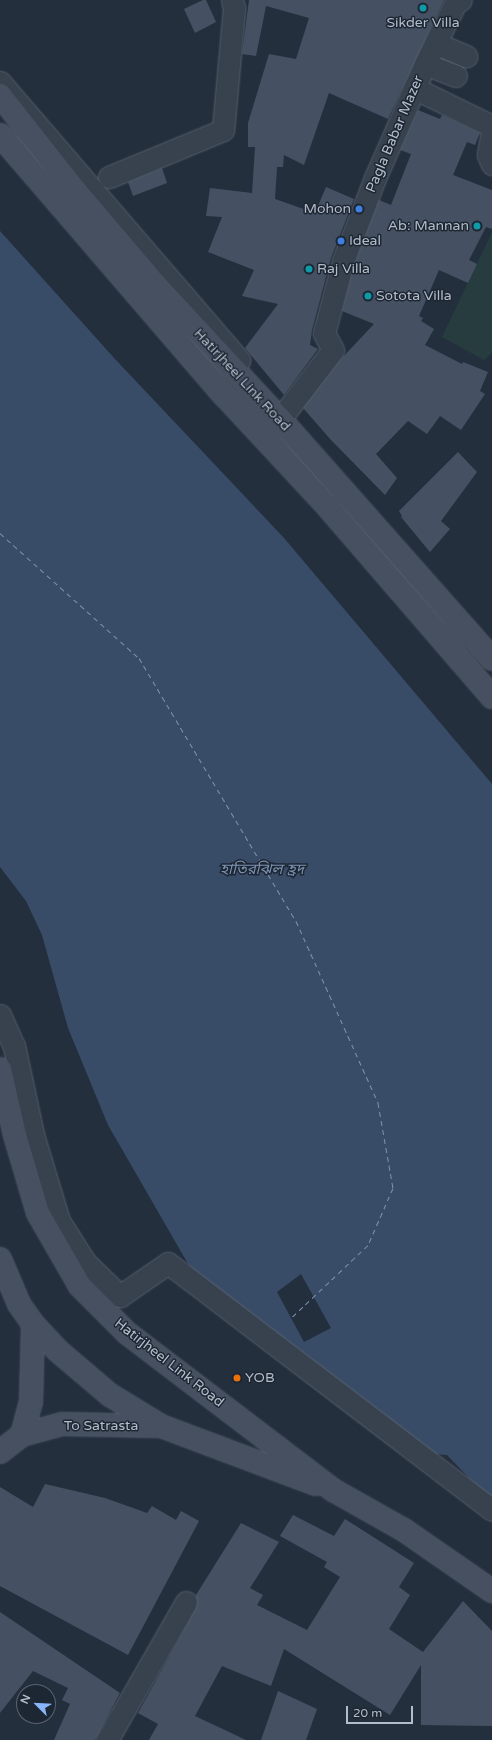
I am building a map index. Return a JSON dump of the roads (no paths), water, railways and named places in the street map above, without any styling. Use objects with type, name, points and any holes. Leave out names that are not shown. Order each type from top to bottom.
[{"type":"main road","name":"Hatirjheel Link Road","points":[[0,95],[70,184],[153,282],[280,419],[492,659]]},
{"type":"main road","points":[[0,135],[219,389],[328,507],[492,697]]},
{"type":"main road","name":"Hatirjheel Link Road","points":[[0,1069],[15,1135],[38,1212],[80,1286],[127,1333],[333,1490],[404,1530],[492,1591]]},
{"type":"main road","name":"Hatirjheel Link Road","points":[[0,1259],[19,1304],[33,1324],[82,1373],[110,1395],[161,1426],[333,1490]]},
{"type":"main road","points":[[22,1435],[30,1402],[33,1324]]},
{"type":"main road","name":"To Satrasta","points":[[0,1452],[22,1435],[62,1424],[161,1426]]},
{"type":"street","points":[[109,177],[223,130],[234,8],[232,0]]},
{"type":"street","name":"Pagla Babar Mazer","points":[[280,419],[333,350],[324,333],[336,281],[375,178],[414,88],[456,2],[461,0]]},
{"type":"street","points":[[435,43],[466,56]]},
{"type":"street","points":[[425,64],[456,76]]},
{"type":"street","points":[[0,82],[134,240],[492,648]]},
{"type":"street","points":[[414,88],[492,126]]},
{"type":"street","points":[[492,132],[488,151],[492,164]]},
{"type":"street","points":[[0,1015],[14,1046],[32,1135],[59,1221],[85,1262],[120,1296],[168,1263],[492,1510]]},
{"type":"street","points":[[107,1740],[186,1602]]},
{"type":"water","name":"হাতিরঝিল হ্রদ","points":[[0,231],[115,359],[284,538],[492,784],[492,1502],[447,1455],[398,1452],[283,1364],[223,1310],[187,1262],[108,1125],[68,1028],[42,935],[26,901],[0,867]]},
{"type":"place","name":"Sikder Villa","points":[[423,8]]},
{"type":"place","name":"Mohon","points":[[359,209]]},
{"type":"place","name":"Ab: Mannan","points":[[477,226]]},
{"type":"place","name":"Ideal","points":[[341,241]]},
{"type":"place","name":"Raj Villa","points":[[309,269]]},
{"type":"place","name":"Sotota Villa","points":[[368,296]]},
{"type":"place","name":"YOB","points":[[237,1378]]}]
